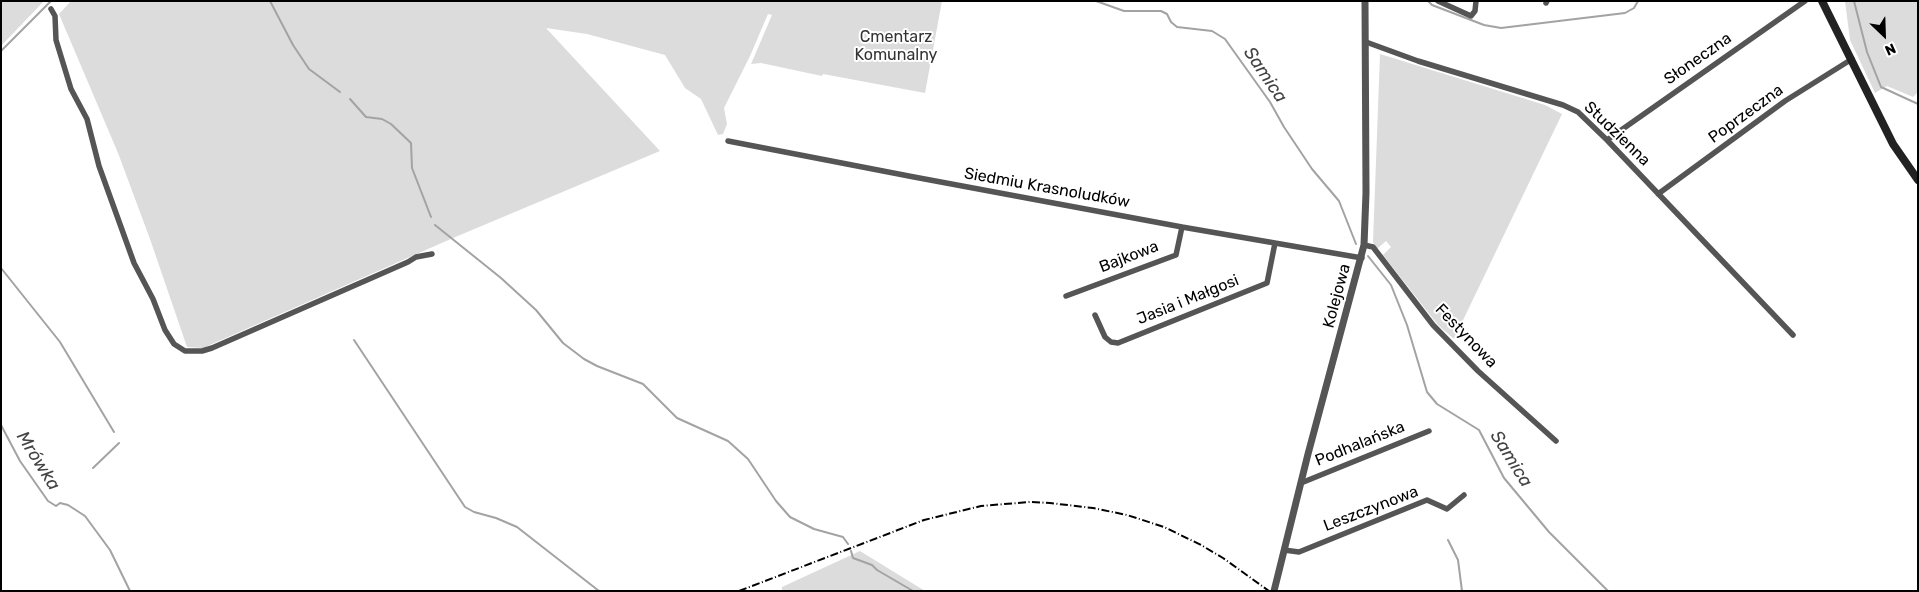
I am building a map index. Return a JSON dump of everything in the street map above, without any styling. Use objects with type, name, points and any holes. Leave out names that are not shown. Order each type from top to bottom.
[{"type":"main road","points":[[1822,1],[1893,144],[1918,180]]},
{"type":"street","name":"Kolejowa","points":[[1274,591],[1362,258],[1366,194],[1366,1]]},
{"type":"street","points":[[1438,1],[1471,16],[1475,11],[1476,1]]},
{"type":"street","name":"Słoneczna","points":[[1607,140],[1805,1]]},
{"type":"street","points":[[51,9],[55,16],[56,40],[68,81],[88,119],[99,166],[134,263],[153,299],[165,330],[174,344],[185,351],[202,351],[212,348],[416,257],[432,254]]},
{"type":"street","name":"Studzienna","points":[[1366,42],[1418,61],[1563,105],[1578,112],[1793,335]]},
{"type":"street","name":"Poprzeczna","points":[[1658,194],[1785,102],[1852,59]]},
{"type":"street","name":"Siedmiu Krasnoludków","points":[[728,140],[782,152],[1182,227],[1362,258]]},
{"type":"street","name":"Bajkowa","points":[[1066,296],[1176,254],[1182,227]]},
{"type":"street","name":"Jasia i Małgosi","points":[[1095,315],[1105,337],[1111,342],[1118,343],[1267,282],[1275,243]]},
{"type":"street","name":"Festynowa","points":[[1364,245],[1373,248],[1433,325],[1478,371],[1556,441]]},
{"type":"street","name":"Podhalańska","points":[[1301,483],[1429,431]]},
{"type":"street","name":"Leszczynowa","points":[[1284,550],[1299,552],[1427,500],[1447,509],[1464,495]]},
{"type":"green space","points":[[1,1],[44,1],[1,46]]},
{"type":"green space","name":"Cmentarz Komunalny","points":[[71,1],[942,1],[925,93],[823,74],[822,76],[761,63],[751,64],[772,15],[768,14],[750,56],[724,108],[727,124],[723,134],[718,135],[701,99],[685,88],[665,55],[587,34],[546,28],[660,151],[453,238],[203,348],[187,347],[118,153],[59,14]]},
{"type":"green space","points":[[1845,1],[1918,1],[1918,92],[1913,97],[1887,86],[1875,93],[1850,40]]},
{"type":"green space","points":[[1380,54],[1545,105],[1562,114],[1454,339],[1438,325],[1383,255],[1391,247],[1386,241],[1377,249],[1373,242]]},
{"type":"green space","points":[[860,551],[925,591],[782,591],[782,587]]},
{"type":"waterway","points":[[1,51],[51,1]]},
{"type":"waterway","points":[[270,1],[293,45],[309,69],[340,92]]},
{"type":"waterway","name":"Samica","points":[[1096,1],[1124,11],[1161,11],[1167,14],[1171,22],[1177,27],[1212,31],[1225,39],[1270,102],[1312,169],[1339,201],[1356,244]]},
{"type":"waterway","points":[[1428,1],[1432,5],[1484,25],[1501,28],[1625,13],[1634,8],[1638,1]]},
{"type":"waterway","points":[[1854,1],[1867,52],[1881,87],[1918,104]]},
{"type":"waterway","points":[[350,99],[366,117],[382,119],[391,124],[411,143],[412,168],[431,217]]},
{"type":"waterway","points":[[435,225],[501,278],[536,310],[563,343],[597,366],[643,384],[677,418],[728,441],[748,459],[776,501],[790,517],[814,529],[843,537],[848,544]]},
{"type":"waterway","name":"Samica","points":[[1368,256],[1391,285],[1407,325],[1427,392],[1437,404],[1479,430],[1504,478],[1549,532],[1608,591]]},
{"type":"waterway","points":[[1,268],[60,342],[114,432]]},
{"type":"waterway","points":[[354,340],[465,507],[517,527],[599,591]]},
{"type":"waterway","name":"Mrówka","points":[[1,425],[20,461],[48,501],[56,506],[60,503],[68,505],[85,516],[110,550],[130,591]]},
{"type":"waterway","points":[[93,468],[119,443]]},
{"type":"waterway","points":[[1448,540],[1458,560],[1462,591]]},
{"type":"waterway","points":[[851,551],[853,558],[872,565],[877,570],[913,591]]},
{"type":"railway","points":[[739,591],[924,520],[981,506],[1030,502],[1093,508],[1127,515],[1164,527],[1223,558],[1269,591]]}]
